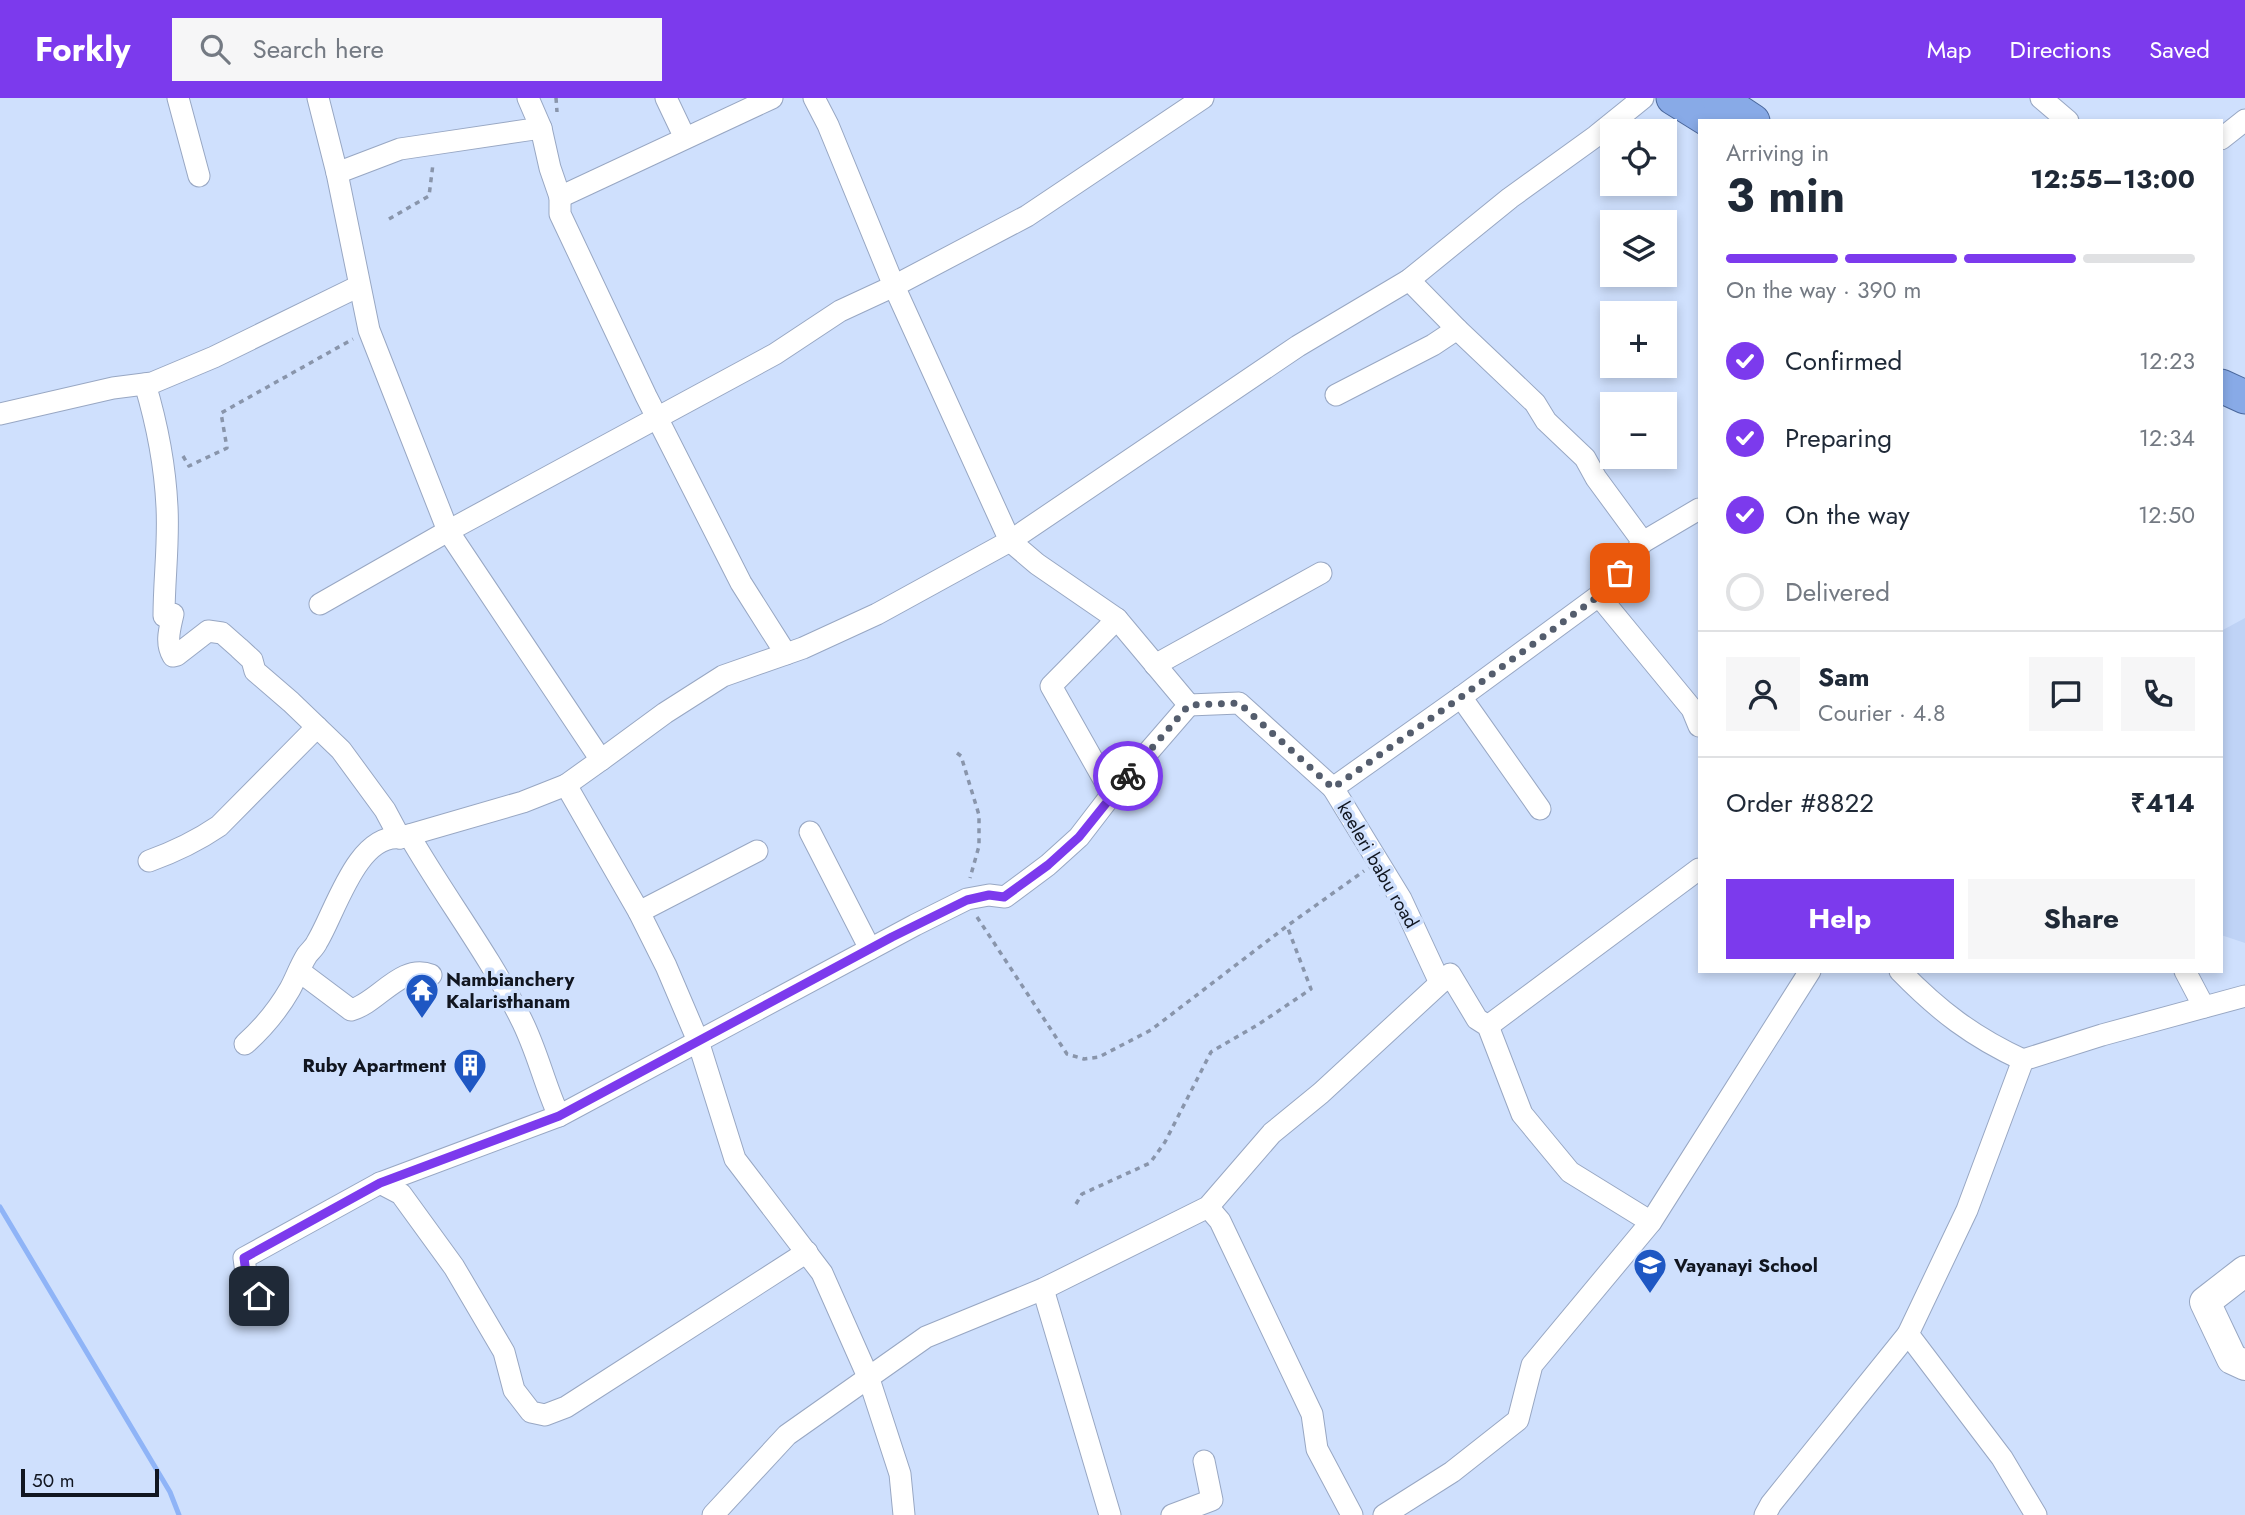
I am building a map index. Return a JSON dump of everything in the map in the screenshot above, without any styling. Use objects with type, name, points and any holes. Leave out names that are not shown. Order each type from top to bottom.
[{"type":"highway","points":[[1673,98],[1707,119]]},
{"type":"highway","points":[[1718,98],[1750,119]]},
{"type":"highway","points":[[2223,364],[2245,374]]},
{"type":"highway","points":[[2223,387],[2245,397]]},
{"type":"main road","points":[[2245,1271],[2205,1303],[2232,1359],[2245,1365]]},
{"type":"street","points":[[178,98],[199,176]]},
{"type":"street","points":[[318,98],[337,173],[369,330],[448,531],[601,760]]},
{"type":"street","points":[[528,98],[541,128],[560,197],[560,214],[657,417],[741,583],[786,654]]},
{"type":"street","points":[[666,98],[685,138]]},
{"type":"street","points":[[560,197],[772,98]]},
{"type":"street","points":[[814,98],[828,125],[894,286],[1010,541],[1037,564],[1117,619],[1189,705]]},
{"type":"street","points":[[320,604],[448,531],[775,354],[840,311],[894,286],[1027,216],[1203,98]]},
{"type":"street","points":[[245,1044],[276,1010],[318,942],[359,862],[384,838],[404,836],[523,802],[566,785],[665,713],[723,676],[786,654],[877,614],[1010,541],[1298,346],[1409,280],[1510,198],[1596,136],[1643,98]]},
{"type":"street","points":[[2042,98],[2066,119]]},
{"type":"street","points":[[2223,137],[2245,120]]},
{"type":"street","points":[[337,173],[400,149],[541,128]]},
{"type":"street","points":[[1409,280],[1535,403],[1546,421],[1585,458],[1596,478],[1643,542]]},
{"type":"street","points":[[0,414],[113,387],[152,383],[214,357],[359,286]]},
{"type":"street","points":[[1336,395],[1433,345],[1457,329]]},
{"type":"street","points":[[145,384],[159,435],[165,486],[167,555],[164,616],[173,614],[168,639],[170,652],[173,656],[177,655],[208,631],[222,633],[252,660],[255,671],[341,750],[453,902],[487,957],[522,1018],[559,1116]]},
{"type":"street","name":"keeleri babu road","points":[[1440,983],[1401,899],[1333,788],[1608,589],[1643,542],[1698,510]]},
{"type":"street","points":[[1156,665],[1321,573]]},
{"type":"street","points":[[1598,596],[1692,709],[1698,724]]},
{"type":"street","points":[[1112,794],[1051,686],[1117,619]]},
{"type":"street","points":[[1461,697],[1540,809]]},
{"type":"street","points":[[272,1312],[247,1280],[244,1258],[380,1183],[559,1116],[967,900],[989,895],[1004,897],[1048,865],[1079,837],[1112,794],[1189,705],[1239,703],[1333,788]]},
{"type":"street","points":[[149,861],[173,853],[219,826],[317,727]]},
{"type":"street","points":[[566,785],[639,912],[666,966],[698,1041],[735,1159],[822,1273],[869,1378],[900,1474],[904,1515]]},
{"type":"street","points":[[810,832],[870,949]]},
{"type":"street","points":[[639,912],[757,851]]},
{"type":"street","points":[[1488,1026],[1698,870]]},
{"type":"street","points":[[299,971],[351,1010],[362,1007],[408,975],[415,972],[431,975]]},
{"type":"street","points":[[1384,1515],[1452,1472],[1518,1420],[1532,1365],[1651,1222],[1809,973]]},
{"type":"street","points":[[1902,973],[1940,1009],[1988,1044],[2023,1060],[2245,996]]},
{"type":"street","points":[[2186,973],[2204,1007]]},
{"type":"street","points":[[713,1515],[787,1435],[926,1337],[1043,1289],[1208,1207],[1272,1133],[1321,1093],[1450,974],[1477,1019],[1488,1026],[1522,1114],[1570,1172],[1651,1222]]},
{"type":"street","points":[[1765,1515],[1771,1504],[1908,1334],[1967,1210],[2023,1060]]},
{"type":"street","points":[[380,1183],[401,1194],[440,1247],[504,1352],[514,1390],[531,1412],[545,1415],[566,1407],[807,1252]]},
{"type":"street","points":[[1208,1207],[1220,1221],[1312,1414],[1317,1449],[1352,1515]]},
{"type":"street","points":[[1043,1289],[1110,1515]]},
{"type":"street","points":[[1908,1334],[2002,1458],[2036,1515]]},
{"type":"street","points":[[1172,1515],[1212,1500],[1204,1461]]},
{"type":"path","points":[[388,219],[429,196],[435,144]]},
{"type":"path","points":[[178,449],[189,466],[227,448],[221,413],[369,330]]},
{"type":"path","points":[[957,753],[961,756],[979,815],[979,846],[965,897],[987,935],[1030,994],[1067,1054],[1084,1059],[1100,1057],[1151,1030],[1287,926],[1377,862]]},
{"type":"path","points":[[1076,1204],[1082,1194],[1150,1163],[1165,1142],[1211,1052],[1311,989],[1287,926]]},
{"type":"shaded area","points":[[2245,618],[2245,943],[2223,936],[2223,630]]},
{"type":"waterway","points":[[0,1207],[170,1492],[179,1515]]},
{"type":"way so far","points":[[1128,776],[1189,705],[1239,703],[1333,788],[1608,589],[1620,573]]},
{"type":"place","name":"Nambianchery Kalaristhanam","points":[[422,1020]]},
{"type":"place","name":"Ruby Apartment","points":[[470,1095]]},
{"type":"place","name":"Vayanayi School","points":[[1650,1295]]},
{"type":"route","points":[[259,1296],[247,1280],[244,1258],[380,1183],[559,1116],[892,937],[967,900],[989,895],[1004,897],[1048,865],[1079,837],[1128,776]]}]
